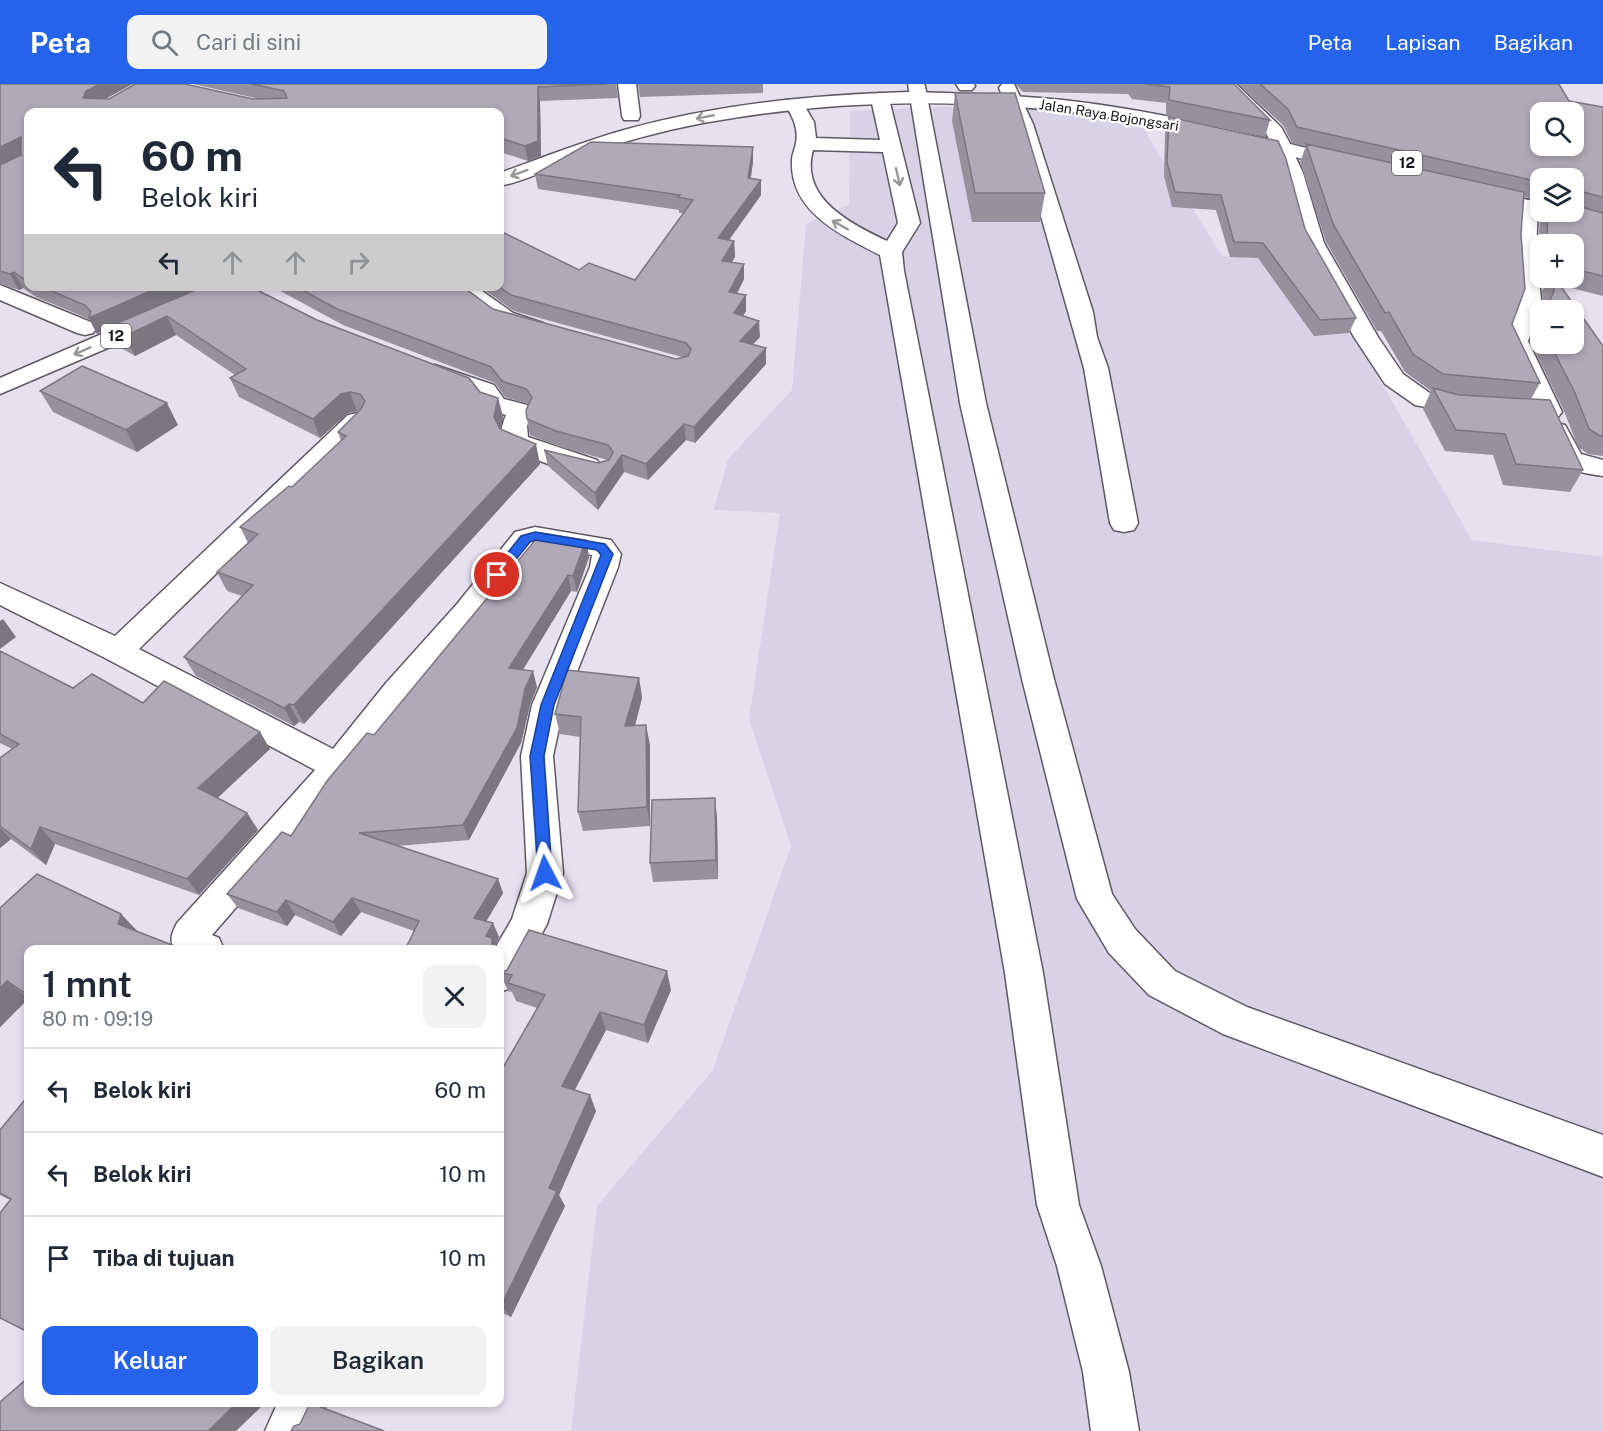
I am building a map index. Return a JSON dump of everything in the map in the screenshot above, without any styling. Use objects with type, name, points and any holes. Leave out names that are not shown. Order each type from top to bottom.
[{"type":"main road","points":[[627,84],[631,116]]},
{"type":"main road","points":[[1226,84],[1278,140],[1293,173],[1313,243],[1366,337],[1394,379],[1424,400],[1494,410]]},
{"type":"main road","name":"Jalan Raya Bojongsari","points":[[504,179],[592,146],[649,129],[717,115],[794,104],[880,99],[966,85],[1012,95],[1278,140],[1364,160]]},
{"type":"main road","name":"Jalan Raya Bojongsari","points":[[504,160],[631,116],[766,94],[875,86],[918,92],[1012,95]]},
{"type":"main road","points":[[918,92],[973,403],[1038,679],[1095,899],[1122,941],[1162,984],[1237,1022],[1383,1073],[1603,1156]]},
{"type":"main road","points":[[1012,95],[1024,124],[1096,368],[1124,524]]},
{"type":"main road","points":[[880,99],[909,223],[891,252],[1024,973],[1056,1193],[1079,1266],[1106,1372],[1115,1431]]},
{"type":"main road","points":[[794,104],[807,124],[806,144],[801,154],[801,177],[808,197],[832,221],[891,252]]},
{"type":"main road","points":[[806,144],[891,146]]},
{"type":"main road","points":[[1462,183],[1530,203]]},
{"type":"main road","points":[[1537,222],[1525,246],[1530,308],[1516,341],[1568,458],[1578,464],[1603,468]]},
{"type":"main road","name":"12","points":[[0,365],[172,291]]},
{"type":"main road","name":"12","points":[[0,387],[221,291]]},
{"type":"main road","points":[[466,291],[505,318],[554,333]]},
{"type":"main road","points":[[0,292],[85,328]]},
{"type":"main road","points":[[413,363],[485,390],[489,399],[495,404],[518,410],[520,412],[514,426],[515,441],[550,455],[600,469]]},
{"type":"main road","points":[[1522,412],[1549,412]]},
{"type":"main road","points":[[118,651],[357,421]]},
{"type":"main road","points":[[195,945],[189,942],[190,934],[340,765],[420,663],[468,611],[525,539],[535,536],[601,547],[607,554],[548,705],[537,756],[545,873],[529,924],[504,968]]},
{"type":"main road","points":[[0,593],[340,765]]},
{"type":"main road","points":[[288,1431],[301,1407]]},
{"type":"shaded area","points":[[935,107],[1054,108],[1138,120],[1222,256],[1311,261],[1472,540],[1603,557],[1603,1431],[571,1431],[597,1206],[713,1070],[791,846],[749,719],[780,513],[714,510],[728,459],[792,390],[806,224],[849,205],[850,111]]},
{"type":"building","points":[[0,84],[100,84],[86,91],[83,98],[109,99],[135,84],[185,84],[253,99],[287,98],[284,91],[252,84],[607,84],[538,87],[538,141],[525,146],[504,139],[504,108],[24,108],[24,279],[14,272],[10,274],[0,271],[0,165],[21,155],[21,137],[0,147]]},
{"type":"building","points":[[1145,84],[1234,84],[1270,120],[1169,100],[1170,87]]},
{"type":"building","points":[[1260,84],[1559,84],[1569,101],[1575,102],[1530,102],[1530,156],[1584,156],[1584,104],[1603,107],[1603,197],[1584,192],[1584,168],[1530,168],[1530,180],[1297,127],[1288,109]]},
{"type":"building","points":[[955,93],[1015,93],[1045,193],[975,193]]},
{"type":"building","points":[[1169,117],[1278,141],[1286,159],[1305,229],[1356,318],[1320,320],[1263,243],[1234,242],[1221,195],[1175,192],[1167,162]]},
{"type":"building","points":[[591,142],[753,147],[748,178],[761,180],[718,238],[734,241],[722,261],[744,264],[729,292],[746,295],[734,313],[759,321],[740,341],[766,348],[694,427],[684,424],[646,464],[622,455],[595,493],[544,450],[598,463],[609,460],[613,452],[608,445],[556,431],[527,419],[526,410],[532,397],[526,389],[502,381],[491,367],[337,309],[304,291],[469,291],[493,309],[676,359],[688,356],[691,349],[686,343],[511,295],[504,290],[504,233],[579,270],[589,263],[635,280],[693,200],[678,197],[680,195],[535,174]]},
{"type":"building","points":[[1306,144],[1524,192],[1521,234],[1525,289],[1512,324],[1540,383],[1443,374],[1413,354],[1389,312],[1385,313],[1333,224]]},
{"type":"building","points":[[1584,208],[1603,213],[1603,276],[1584,271],[1584,234],[1547,234],[1548,222],[1584,222]]},
{"type":"building","points":[[1554,288],[1562,288],[1571,300],[1550,300]]},
{"type":"building","points":[[52,291],[151,291],[89,318],[91,312],[85,305]]},
{"type":"building","points":[[193,291],[259,291],[317,320],[469,378],[480,392],[498,398],[494,417],[500,429],[536,444],[294,705],[289,704],[284,708],[184,657],[253,585],[217,572],[258,534],[240,527],[289,486],[292,487],[346,436],[338,432],[361,409],[365,401],[360,394],[350,392],[341,394],[313,419],[230,378],[246,369],[167,316],[125,336],[108,327]]},
{"type":"building","points":[[1584,319],[1603,346],[1603,436],[1589,429],[1575,393],[1555,354],[1584,354]]},
{"type":"building","points":[[82,366],[167,403],[126,430],[40,391]]},
{"type":"building","points":[[1433,388],[1459,395],[1550,400],[1583,470],[1516,464],[1505,434],[1456,430]]},
{"type":"building","points":[[541,533],[586,540],[573,576],[568,575],[509,668],[533,671],[525,689],[517,728],[463,825],[359,833],[498,879],[474,918],[493,923],[486,936],[492,938],[492,945],[407,945],[419,921],[352,898],[333,922],[286,900],[277,912],[227,894],[282,832],[291,836],[327,781],[367,733],[374,735]]},
{"type":"building","points":[[0,651],[73,688],[92,674],[143,703],[164,681],[260,732],[198,788],[247,813],[187,879],[40,827],[31,849],[0,826],[0,758],[19,744],[0,734]]},
{"type":"building","points":[[567,670],[639,678],[625,726],[646,725],[647,807],[578,812],[581,717],[555,714]]},
{"type":"building","points":[[715,798],[716,860],[650,863],[652,800]]},
{"type":"building","points":[[37,874],[121,914],[118,924],[172,945],[24,945],[24,992],[7,981],[0,988],[0,908]]},
{"type":"building","points":[[529,930],[667,971],[644,1025],[600,1012],[562,1086],[590,1095],[549,1188],[557,1191],[504,1300],[504,1066],[545,995],[508,983],[512,975],[504,974]]},
{"type":"building","points":[[24,1101],[24,1330],[0,1318],[0,1213],[11,1199],[0,1193],[0,1130]]},
{"type":"building","points":[[24,1381],[24,1407],[233,1407],[208,1431],[0,1431],[0,1402]]},
{"type":"building","points":[[308,1407],[321,1407],[384,1431],[291,1431],[294,1426],[300,1424]]},
{"type":"route","points":[[497,575],[525,539],[535,536],[601,547],[607,554],[604,567],[548,705],[537,756],[545,873]]}]
